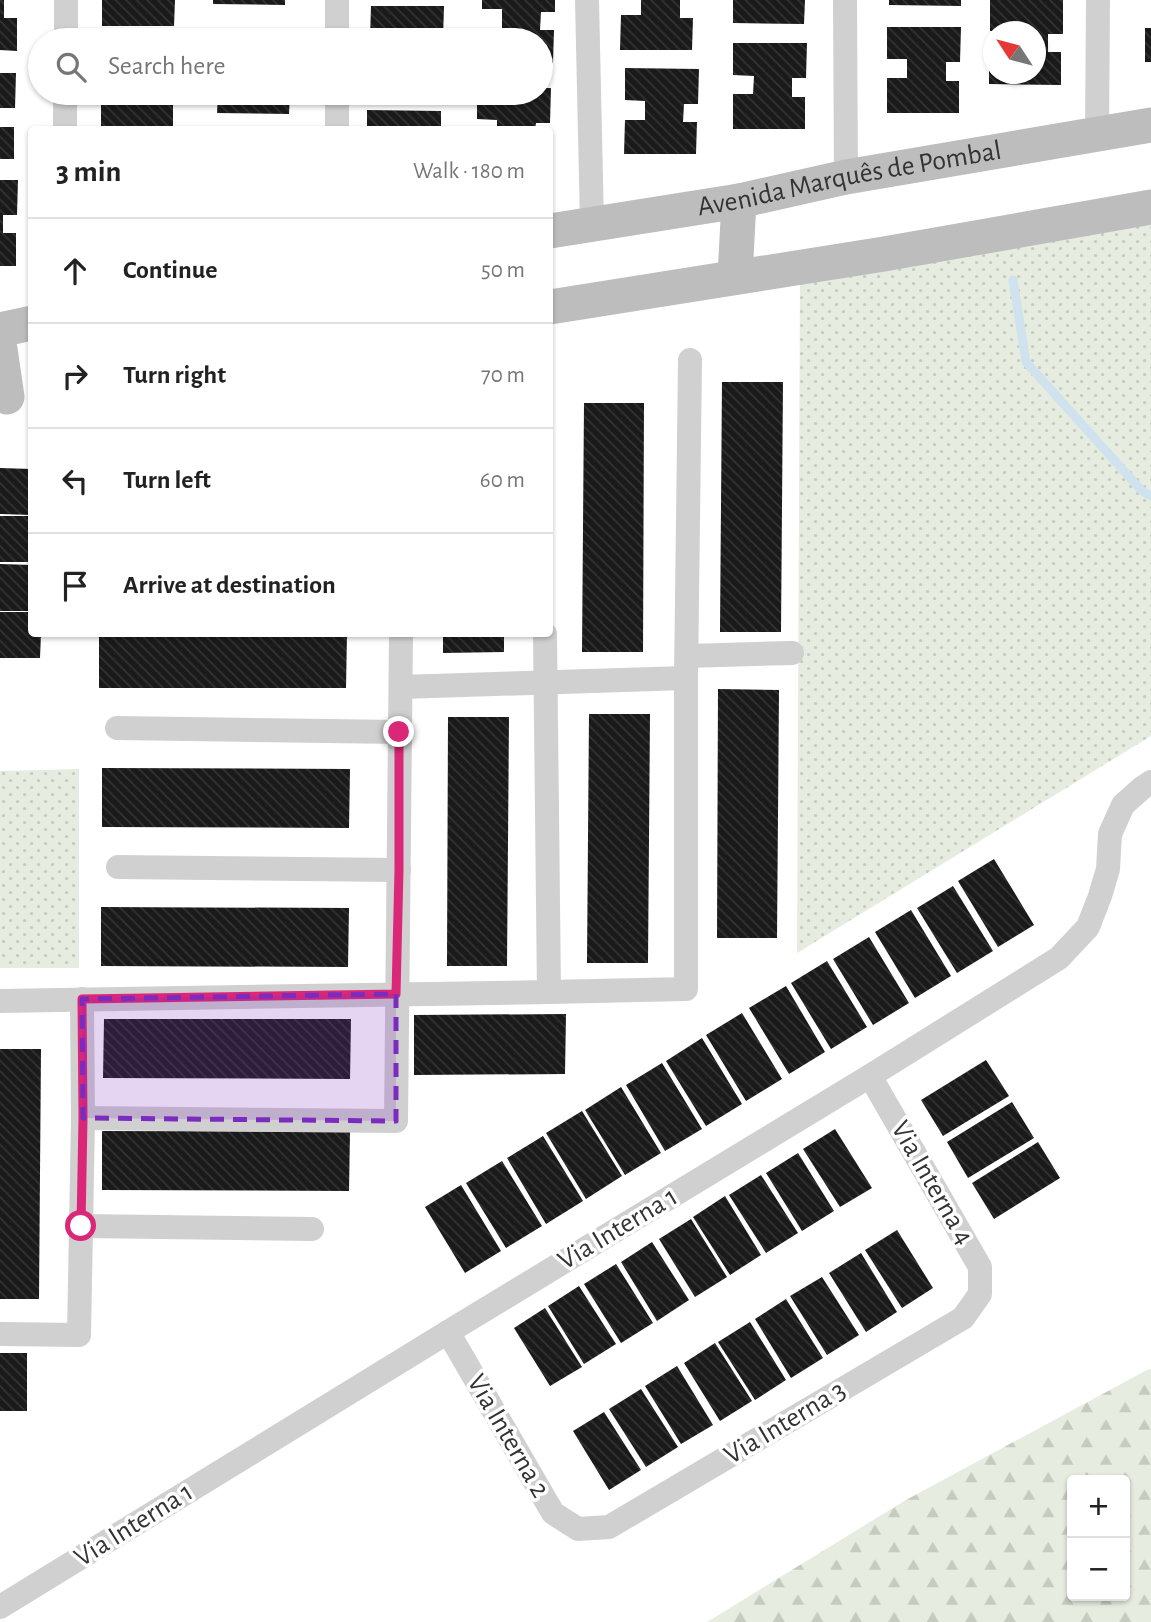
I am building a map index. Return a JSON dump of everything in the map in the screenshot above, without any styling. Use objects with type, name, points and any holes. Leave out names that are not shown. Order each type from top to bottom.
[{"type":"main road","name":"Avenida Marquês de Pombal","points":[[553,230],[739,201],[846,177],[1151,125]]},
{"type":"main road","points":[[735,277],[739,201]]},
{"type":"main road","points":[[553,307],[884,254],[1151,207]]},
{"type":"main road","points":[[0,330],[28,324]]},
{"type":"main road","points":[[0,349],[13,396]]},
{"type":"street","points":[[65,28],[66,0]]},
{"type":"street","points":[[337,0],[337,28]]},
{"type":"street","points":[[587,0],[592,223]]},
{"type":"street","points":[[845,0],[846,177]]},
{"type":"street","points":[[1097,134],[1098,0]]},
{"type":"street","points":[[65,105],[65,126]]},
{"type":"street","points":[[337,105],[337,126]]},
{"type":"street","points":[[0,1001],[686,989],[690,360]]},
{"type":"street","points":[[83,1118],[396,1121],[401,637]]},
{"type":"street","points":[[545,637],[549,992]]},
{"type":"street","points":[[401,687],[545,682],[792,653]]},
{"type":"street","points":[[117,728],[399,732]]},
{"type":"street","name":"Via Interna 1","points":[[0,1608],[1059,958],[1088,927],[1108,869],[1110,834],[1123,805],[1151,782]]},
{"type":"street","points":[[118,867],[399,870]]},
{"type":"street","points":[[0,1334],[79,1335],[82,999]]},
{"type":"street","name":"Via Interna 4","points":[[870,1076],[980,1267],[980,1294]]},
{"type":"street","points":[[81,1226],[312,1229]]},
{"type":"street","name":"Via Interna 3","points":[[578,1529],[609,1527],[963,1318],[980,1294]]},
{"type":"street","name":"Via Interna 2","points":[[448,1332],[553,1513],[578,1529]]},
{"type":"highlighted area","points":[[396,994],[396,1121],[83,1118],[82,999]]},
{"type":"green space","points":[[1151,221],[1151,736],[797,953],[800,281]]},
{"type":"green space","points":[[79,769],[79,968],[0,968],[0,771]]},
{"type":"green space","points":[[1151,1369],[1151,1622],[707,1622],[906,1500]]},
{"type":"building","points":[[0,0],[4,0],[4,18],[17,18],[17,51],[0,50]]},
{"type":"building","points":[[102,0],[175,0],[174,26],[102,26]]},
{"type":"building","points":[[213,0],[285,0],[285,5],[213,4]]},
{"type":"building","points":[[482,0],[555,0],[555,12],[541,12],[540,28],[502,28],[502,9],[482,9]]},
{"type":"building","points":[[641,0],[680,0],[680,18],[693,18],[692,50],[620,50],[621,15],[641,15]]},
{"type":"building","points":[[733,0],[805,0],[804,24],[733,23]]},
{"type":"building","points":[[889,0],[961,0],[961,6],[889,5]]},
{"type":"building","points":[[990,0],[1063,0],[1063,34],[1048,34],[1048,52],[1061,52],[1061,85],[989,84],[1046,84],[1046,21],[990,21]]},
{"type":"building","points":[[371,6],[444,6],[443,28],[370,28]]},
{"type":"building","points":[[887,27],[961,27],[960,62],[946,62],[946,81],[959,81],[959,113],[887,113],[887,78],[907,78],[907,59],[887,59]]},
{"type":"building","points":[[1145,28],[1151,28],[1151,62],[1145,62]]},
{"type":"building","points":[[733,43],[807,43],[806,78],[792,78],[792,97],[805,97],[805,129],[733,129],[733,94],[753,94],[754,76],[733,75]]},
{"type":"building","points":[[625,68],[699,69],[698,104],[684,104],[683,122],[697,122],[696,154],[624,154],[625,120],[645,120],[645,101],[625,100]]},
{"type":"building","points":[[0,73],[16,73],[15,108],[0,108]]},
{"type":"building","points":[[101,105],[173,105],[173,126],[101,126]]},
{"type":"building","points":[[217,105],[289,105],[289,114],[217,113]]},
{"type":"building","points":[[477,105],[551,105],[550,123],[536,123],[536,126],[497,126],[497,120],[477,119]]},
{"type":"building","points":[[367,110],[441,111],[441,126],[367,126]]},
{"type":"building","points":[[0,127],[14,127],[14,159],[0,159]]},
{"type":"building","points":[[0,180],[18,180],[17,215],[3,215],[3,233],[16,233],[16,266],[0,266]]},
{"type":"building","points":[[722,382],[783,382],[781,632],[720,632]]},
{"type":"building","points":[[584,403],[644,403],[643,652],[582,652]]},
{"type":"building","points":[[0,468],[28,469],[28,515],[0,514]]},
{"type":"building","points":[[0,516],[28,516],[28,562],[0,562]]},
{"type":"building","points":[[0,564],[28,565],[28,611],[0,611]]},
{"type":"building","points":[[0,612],[28,612],[28,637],[41,637],[40,658],[0,658]]},
{"type":"building","points":[[99,637],[347,637],[346,688],[99,688]]},
{"type":"building","points":[[443,637],[504,637],[504,652],[443,653]]},
{"type":"building","points":[[718,689],[779,690],[777,938],[717,938]]},
{"type":"building","points":[[589,714],[650,714],[648,963],[587,963]]},
{"type":"building","points":[[448,717],[509,717],[507,966],[447,966]]},
{"type":"building","points":[[102,768],[350,769],[349,828],[102,827]]},
{"type":"building","points":[[994,859],[1034,925],[998,947],[958,881]]},
{"type":"building","points":[[953,886],[993,951],[957,973],[917,908]]},
{"type":"building","points":[[101,907],[349,908],[348,967],[101,966]]},
{"type":"building","points":[[911,910],[951,976],[915,998],[875,932]]},
{"type":"building","points":[[869,937],[909,1003],[873,1025],[833,959]]},
{"type":"building","points":[[827,961],[867,1027],[831,1049],[791,983]]},
{"type":"building","points":[[786,986],[825,1052],[789,1074],[749,1008]]},
{"type":"building","points":[[742,1013],[782,1079],[746,1101],[706,1035]]},
{"type":"building","points":[[566,1014],[565,1074],[414,1075],[414,1015]]},
{"type":"building","points":[[104,1019],[351,1019],[350,1079],[103,1078]]},
{"type":"building","points":[[702,1038],[742,1104],[706,1126],[666,1061]]},
{"type":"building","points":[[0,1049],[41,1049],[39,1299],[0,1299]]},
{"type":"building","points":[[986,1060],[1009,1096],[943,1136],[921,1100]]},
{"type":"building","points":[[662,1063],[702,1129],[665,1151],[626,1085]]},
{"type":"building","points":[[621,1087],[661,1153],[625,1175],[585,1110]]},
{"type":"building","points":[[1012,1102],[1034,1138],[968,1178],[947,1142]]},
{"type":"building","points":[[582,1111],[622,1176],[586,1199],[546,1133]]},
{"type":"building","points":[[835,1129],[872,1188],[840,1207],[803,1149]]},
{"type":"building","points":[[102,1131],[350,1132],[349,1191],[102,1190]]},
{"type":"building","points":[[543,1136],[583,1201],[546,1224],[507,1158]]},
{"type":"building","points":[[1038,1142],[1060,1178],[994,1219],[972,1183]]},
{"type":"building","points":[[798,1153],[834,1211],[802,1231],[766,1173]]},
{"type":"building","points":[[502,1161],[542,1226],[506,1248],[466,1183]]},
{"type":"building","points":[[761,1175],[798,1233],[766,1253],[729,1195]]},
{"type":"building","points":[[461,1185],[501,1251],[465,1273],[425,1207]]},
{"type":"building","points":[[725,1196],[761,1255],[730,1275],[693,1217]]},
{"type":"building","points":[[691,1219],[727,1277],[695,1297],[659,1239]]},
{"type":"building","points":[[897,1230],[933,1288],[902,1308],[865,1250]]},
{"type":"building","points":[[652,1242],[689,1300],[657,1321],[621,1262]]},
{"type":"building","points":[[861,1253],[897,1312],[866,1332],[829,1273]]},
{"type":"building","points":[[616,1264],[653,1323],[621,1343],[584,1284]]},
{"type":"building","points":[[822,1277],[859,1335],[827,1355],[790,1296]]},
{"type":"building","points":[[579,1286],[616,1344],[584,1364],[548,1306]]},
{"type":"building","points":[[786,1299],[823,1358],[791,1378],[755,1319]]},
{"type":"building","points":[[545,1308],[582,1367],[550,1386],[514,1328]]},
{"type":"building","points":[[750,1322],[786,1380],[755,1400],[718,1342]]},
{"type":"building","points":[[715,1343],[752,1401],[720,1421],[684,1363]]},
{"type":"building","points":[[0,1353],[27,1353],[27,1411],[0,1411]]},
{"type":"building","points":[[677,1366],[713,1425],[681,1444],[645,1386]]},
{"type":"building","points":[[641,1389],[678,1447],[646,1467],[609,1409]]},
{"type":"building","points":[[604,1412],[641,1470],[609,1490],[573,1431]]},
{"type":"waterway","points":[[1013,280],[1026,362],[1141,490],[1151,496]]},
{"type":"route","points":[[81,1226],[82,999],[396,994],[399,732]]}]
